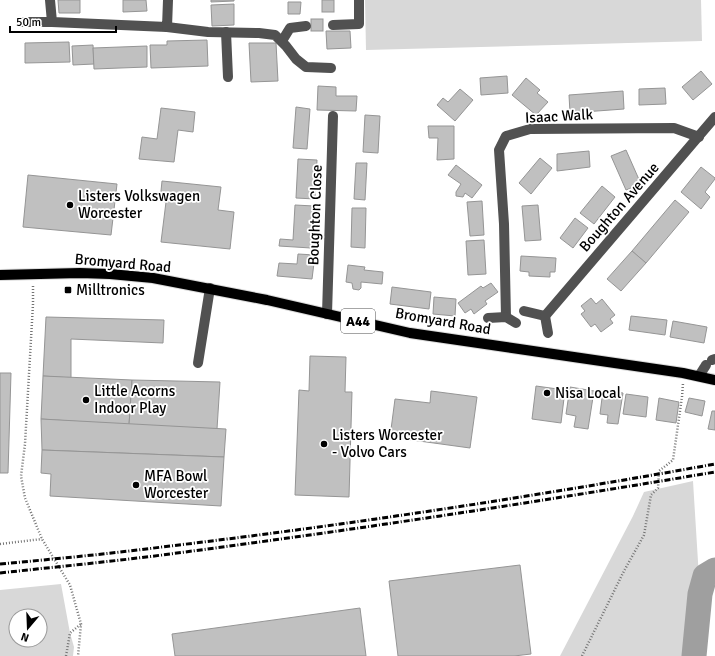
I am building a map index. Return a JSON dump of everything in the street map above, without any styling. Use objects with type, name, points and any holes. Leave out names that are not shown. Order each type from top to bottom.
[{"type":"main road","name":"Bromyard Road","points":[[0,275],[80,273],[153,278],[210,288],[410,332],[683,373],[715,380]]},
{"type":"street","points":[[50,0],[52,22]]},
{"type":"street","points":[[167,28],[168,0]]},
{"type":"street","points":[[333,25],[359,24],[359,0]]},
{"type":"street","points":[[23,22],[52,22],[275,35],[282,41],[296,59],[306,67],[331,68]]},
{"type":"street","points":[[282,41],[290,28],[306,26]]},
{"type":"street","points":[[226,32],[228,77]]},
{"type":"street","name":"Boughton Close","points":[[327,314],[333,116]]},
{"type":"street","name":"Boughton Avenue","points":[[545,316],[715,117]]},
{"type":"street","name":"Isaac Walk","points":[[506,317],[504,224],[499,150],[506,136],[530,129],[674,128],[699,137]]},
{"type":"street","points":[[198,363],[210,288]]},
{"type":"street","points":[[524,311],[545,316],[548,333]]},
{"type":"street","points":[[488,318],[506,317],[516,322]]},
{"type":"street","points":[[700,376],[711,361]]},
{"type":"path","points":[[33,274],[33,304],[25,444],[21,476],[25,498],[42,538],[70,585],[81,624],[78,656]]},
{"type":"path","points":[[582,656],[624,571],[644,535],[651,495],[658,488],[659,471],[673,460],[682,397],[683,373]]},
{"type":"path","points":[[0,544],[42,538]]},
{"type":"path","points":[[66,656],[70,633],[81,624]]},
{"type":"shaded area","points":[[365,0],[701,0],[702,41],[366,50]]},
{"type":"shaded area","points":[[693,481],[700,594],[694,656],[560,656],[644,492]]},
{"type":"shaded area","points":[[61,584],[74,647],[73,656],[0,656],[0,590]]},
{"type":"building","points":[[58,0],[80,0],[80,13],[59,13]]},
{"type":"building","points":[[123,0],[146,0],[147,11],[123,12]]},
{"type":"building","points":[[211,0],[234,0],[234,1],[211,2]]},
{"type":"building","points":[[322,0],[334,0],[334,12],[322,12]]},
{"type":"building","points":[[288,2],[301,2],[300,14],[288,14]]},
{"type":"building","points":[[234,4],[234,25],[212,26],[211,5]]},
{"type":"building","points":[[311,19],[323,19],[323,31],[311,31]]},
{"type":"building","points":[[326,31],[350,31],[351,48],[327,49]]},
{"type":"building","points":[[207,40],[208,66],[151,68],[150,45],[167,45],[167,41]]},
{"type":"building","points":[[69,42],[70,62],[25,63],[25,43]]},
{"type":"building","points":[[249,43],[276,43],[278,81],[251,82]]},
{"type":"building","points":[[93,45],[94,64],[73,65],[72,46]]},
{"type":"building","points":[[147,46],[147,67],[94,69],[93,48]]},
{"type":"building","points":[[701,71],[712,84],[693,100],[682,87]]},
{"type":"building","points":[[507,76],[508,93],[481,95],[480,78]]},
{"type":"building","points":[[526,78],[540,90],[537,93],[548,102],[536,115],[512,95]]},
{"type":"building","points":[[318,86],[336,87],[336,96],[357,96],[356,111],[317,110]]},
{"type":"building","points":[[665,88],[666,104],[639,105],[639,89]]},
{"type":"building","points":[[460,89],[473,100],[455,121],[437,105],[443,98],[448,102]]},
{"type":"building","points":[[623,91],[624,109],[570,113],[569,95]]},
{"type":"building","points":[[296,107],[310,109],[307,149],[293,148]]},
{"type":"building","points":[[161,108],[195,112],[193,132],[178,130],[174,162],[139,159],[142,137],[157,139]]},
{"type":"building","points":[[365,115],[380,116],[378,153],[363,152]]},
{"type":"building","points":[[428,126],[454,126],[454,159],[437,160],[438,138],[429,138]]},
{"type":"building","points":[[626,150],[641,184],[626,190],[611,156]]},
{"type":"building","points":[[589,151],[590,167],[557,171],[557,154]]},
{"type":"building","points":[[540,158],[552,168],[531,194],[519,183]]},
{"type":"building","points":[[298,159],[317,160],[315,199],[296,198]]},
{"type":"building","points":[[356,163],[367,163],[365,200],[354,199]]},
{"type":"building","points":[[456,165],[482,185],[472,198],[465,193],[463,197],[456,196],[456,192],[461,184],[448,175]]},
{"type":"building","points":[[701,167],[715,179],[705,192],[710,197],[701,209],[681,192]]},
{"type":"building","name":"Listers Volkswagen Worcester","points":[[28,175],[117,184],[111,235],[23,227]]},
{"type":"building","points":[[162,181],[221,187],[218,210],[234,212],[230,249],[161,242],[166,202],[160,201]]},
{"type":"building","points":[[602,186],[615,197],[594,224],[580,213]]},
{"type":"building","points":[[675,200],[689,212],[646,263],[632,251]]},
{"type":"building","points":[[482,201],[484,235],[470,236],[467,202]]},
{"type":"building","points":[[295,205],[314,206],[311,248],[279,246],[280,239],[293,240]]},
{"type":"building","points":[[538,205],[541,240],[525,241],[522,206]]},
{"type":"building","points":[[352,208],[366,208],[365,248],[351,247]]},
{"type":"building","points":[[575,218],[588,228],[573,248],[560,238]]},
{"type":"building","points":[[484,240],[486,274],[468,275],[466,241]]},
{"type":"building","points":[[632,251],[646,263],[621,291],[607,279]]},
{"type":"building","points":[[298,254],[315,255],[312,279],[277,276],[279,263],[297,264]]},
{"type":"building","points":[[521,256],[556,258],[555,272],[550,272],[550,277],[529,276],[529,272],[520,271]]},
{"type":"building","points":[[348,265],[365,267],[364,270],[383,272],[382,284],[361,282],[361,288],[359,290],[353,289],[352,283],[346,282]]},
{"type":"building","points":[[491,283],[498,292],[485,301],[487,304],[474,314],[471,309],[465,313],[458,303],[481,286],[483,288]]},
{"type":"building","points":[[392,287],[431,292],[429,309],[390,304]]},
{"type":"building","points":[[434,297],[456,299],[455,316],[433,314]]},
{"type":"building","points":[[591,298],[596,304],[602,299],[615,315],[610,319],[613,323],[601,332],[595,324],[591,327],[581,314],[585,311],[581,306]]},
{"type":"building","points":[[631,316],[667,320],[665,335],[629,330]]},
{"type":"building","points":[[46,317],[164,320],[163,343],[71,339],[71,378],[43,376]]},
{"type":"building","points":[[673,321],[707,327],[704,343],[670,337]]},
{"type":"building","name":"Listers Worcester - Volvo Cars","points":[[310,356],[346,357],[345,392],[352,392],[349,497],[295,495],[299,390],[309,391]]},
{"type":"building","points":[[0,373],[11,373],[8,473],[0,473]]},
{"type":"building","name":"Little Acorns Indoor Play","points":[[43,376],[132,380],[129,425],[41,419]]},
{"type":"building","points":[[132,380],[220,382],[217,429],[129,425]]},
{"type":"building","points":[[536,386],[565,390],[561,423],[532,419]]},
{"type":"building","points":[[570,387],[594,391],[588,429],[574,427],[576,416],[566,414]]},
{"type":"building","points":[[603,390],[623,393],[618,424],[607,423],[608,415],[600,414]]},
{"type":"building","points":[[431,391],[477,397],[470,448],[390,437],[395,399],[430,403]]},
{"type":"building","points":[[626,394],[648,397],[646,417],[623,414]]},
{"type":"building","points":[[659,398],[679,402],[676,423],[656,420]]},
{"type":"building","points":[[689,398],[705,401],[702,416],[685,412]]},
{"type":"building","points":[[712,411],[715,411],[715,430],[708,429]]},
{"type":"building","points":[[41,419],[226,429],[224,457],[42,450]]},
{"type":"building","name":"MFA Bowl Worcester","points":[[42,450],[224,457],[221,506],[50,496],[51,474],[41,473]]},
{"type":"building","points":[[520,565],[531,654],[514,656],[398,656],[389,581]]},
{"type":"building","points":[[360,608],[366,656],[175,656],[172,634]]},
{"type":"waterway","points":[[694,656],[700,594],[705,576],[715,570]]},
{"type":"railway","points":[[0,564],[142,550],[370,520],[577,488],[715,464]]},
{"type":"railway","points":[[0,573],[142,558],[301,536],[508,506],[715,472]]},
{"type":"place","name":"Listers Volkswagen Worcester","points":[[70,205]]},
{"type":"place","name":"Milltronics","points":[[68,290]]},
{"type":"place","name":"Nisa Local","points":[[547,393]]},
{"type":"place","name":"Little Acorns Indoor Play","points":[[86,400]]},
{"type":"place","name":"Listers Worcester - Volvo Cars","points":[[324,444]]},
{"type":"place","name":"MFA Bowl Worcester","points":[[136,485]]}]
